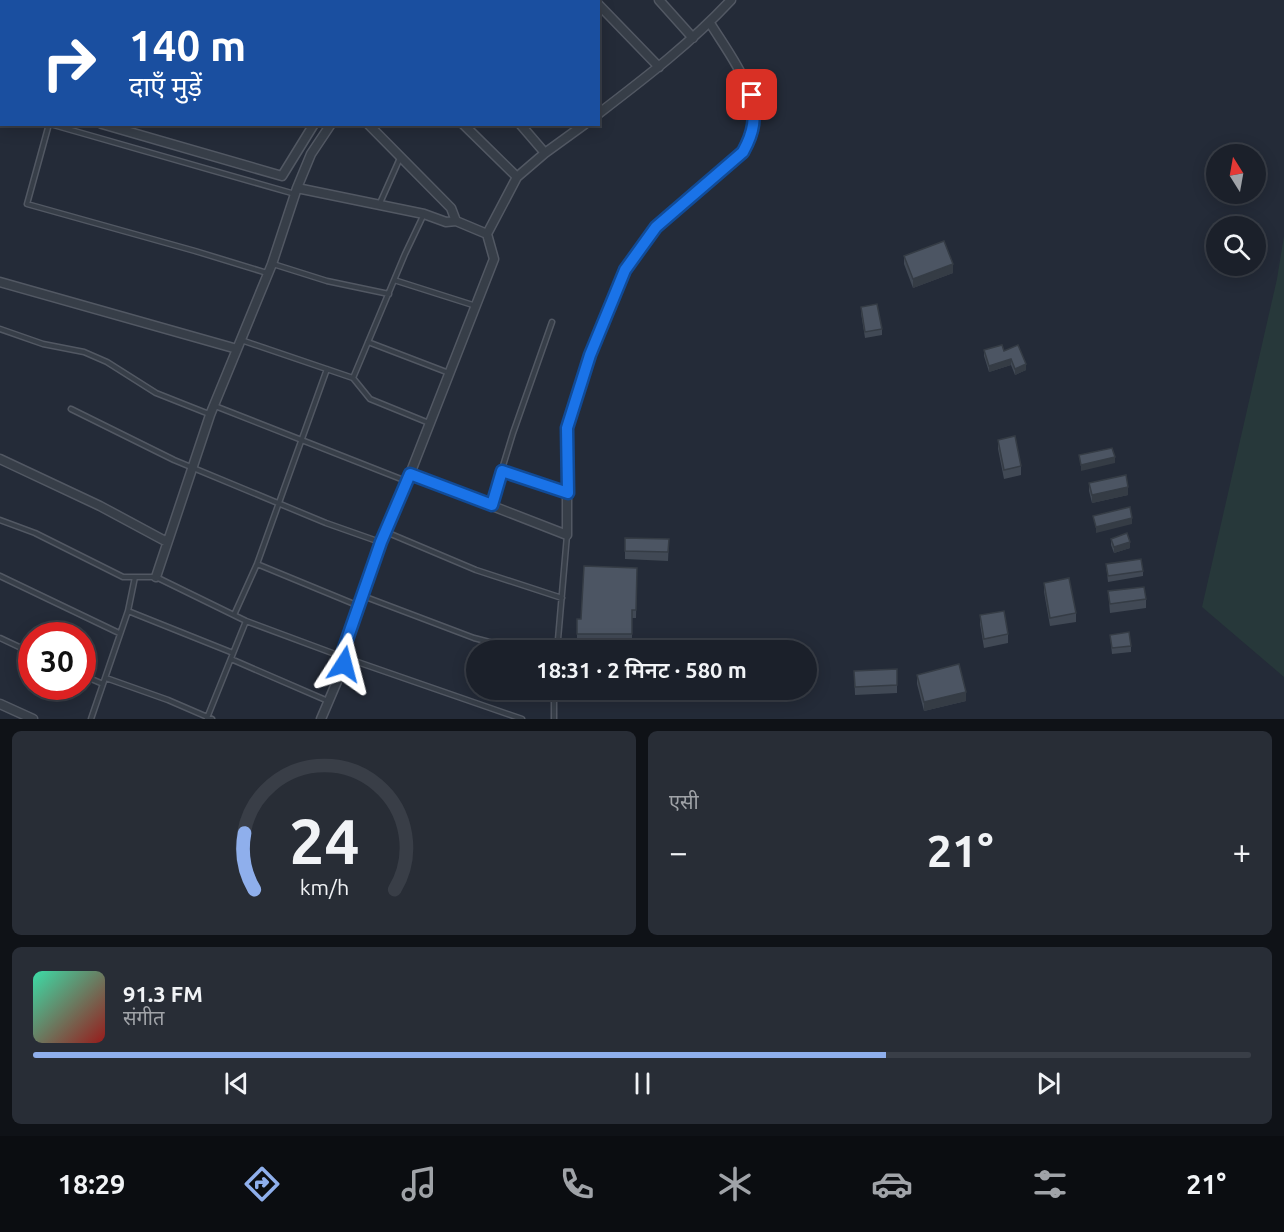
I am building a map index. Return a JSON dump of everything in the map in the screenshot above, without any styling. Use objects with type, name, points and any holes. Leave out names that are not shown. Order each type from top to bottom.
[{"type":"street","points":[[659,0],[693,38]]},
{"type":"street","points":[[600,112],[693,38],[710,23],[726,2]]},
{"type":"street","points":[[600,6],[658,67]]},
{"type":"street","points":[[409,478],[492,505],[567,535],[567,428],[590,355],[625,270],[656,227],[743,152],[752,135],[755,116],[752,95],[710,23]]},
{"type":"street","points":[[128,128],[282,176],[311,126]]},
{"type":"street","points":[[156,577],[210,415],[272,264],[296,191],[311,154],[330,126]]},
{"type":"street","points":[[370,126],[451,208],[456,221]]},
{"type":"street","points":[[465,126],[517,177]]},
{"type":"street","points":[[522,126],[545,153]]},
{"type":"street","points":[[321,719],[344,664],[343,651],[381,542],[409,478],[494,259],[487,234],[517,177],[582,126]]},
{"type":"street","points":[[296,191],[424,214],[446,222],[456,221],[487,234]]},
{"type":"street","points":[[0,282],[237,349]]},
{"type":"street","points":[[0,459],[100,506],[167,542]]},
{"type":"street","points":[[0,704],[33,719]]},
{"type":"lane","points":[[48,126],[27,204],[195,250],[268,274]]},
{"type":"lane","points":[[56,126],[296,191]]},
{"type":"lane","points":[[380,205],[400,157]]},
{"type":"lane","points":[[353,378],[424,214]]},
{"type":"lane","points":[[272,264],[327,282],[388,294]]},
{"type":"lane","points":[[394,280],[476,307]]},
{"type":"lane","points":[[492,505],[552,322]]},
{"type":"lane","points":[[0,329],[43,344],[84,352],[107,362],[156,393],[210,415]]},
{"type":"lane","points":[[241,340],[353,378],[370,399],[430,424]]},
{"type":"lane","points":[[368,342],[450,374]]},
{"type":"lane","points":[[234,615],[257,564],[327,369]]},
{"type":"lane","points":[[214,405],[303,441],[409,478]]},
{"type":"lane","points":[[70,409],[192,468],[326,523],[381,542]]},
{"type":"lane","points":[[502,471],[568,493]]},
{"type":"lane","points":[[0,520],[35,533],[123,577],[156,577],[246,621],[522,719]]},
{"type":"lane","points":[[385,532],[476,570],[562,598]]},
{"type":"lane","points":[[558,640],[567,535]]},
{"type":"lane","points":[[257,564],[360,606]]},
{"type":"lane","points":[[0,576],[119,633]]},
{"type":"lane","points":[[91,719],[128,611],[135,577]]},
{"type":"lane","points":[[363,596],[482,640]]},
{"type":"lane","points":[[128,611],[233,653]]},
{"type":"lane","points":[[106,678],[168,700],[208,718],[246,621]]},
{"type":"lane","points":[[0,638],[18,646]]},
{"type":"lane","points":[[231,659],[328,701]]},
{"type":"lane","points":[[96,681],[103,684]]},
{"type":"lane","points":[[554,700],[554,719]]},
{"type":"shaded area","points":[[1284,236],[1284,677],[1202,607],[1277,279]]},
{"type":"building","points":[[944,241],[953,264],[913,279],[904,256]]},
{"type":"building","points":[[877,304],[882,329],[865,332],[861,307]]},
{"type":"building","points":[[1002,345],[1004,351],[1018,345],[1026,364],[1015,369],[1011,359],[989,366],[984,350]]},
{"type":"building","points":[[1015,436],[1021,466],[1004,470],[998,440]]},
{"type":"building","points":[[1112,448],[1115,457],[1081,465],[1079,455]]},
{"type":"building","points":[[1126,475],[1128,487],[1092,495],[1089,483]]},
{"type":"building","points":[[1130,507],[1132,518],[1096,527],[1093,516]]},
{"type":"building","points":[[1127,533],[1130,542],[1114,547],[1111,539]]},
{"type":"building","points":[[625,538],[669,539],[668,552],[625,551]]},
{"type":"building","points":[[1141,559],[1143,571],[1108,576],[1106,564]]},
{"type":"building","points":[[584,566],[637,568],[636,610],[632,610],[632,634],[577,634],[577,619],[581,619]]},
{"type":"building","points":[[1069,578],[1076,613],[1050,618],[1044,583]]},
{"type":"building","points":[[1144,587],[1146,599],[1110,604],[1108,591]]},
{"type":"building","points":[[1004,611],[1008,634],[984,639],[980,615]]},
{"type":"building","points":[[1129,632],[1131,646],[1112,648],[1110,635]]},
{"type":"building","points":[[959,664],[966,692],[924,702],[917,675]]},
{"type":"building","points":[[897,669],[897,685],[855,687],[854,671]]},
{"type":"route","points":[[344,664],[343,651],[381,542],[410,474],[492,505],[502,471],[568,493],[567,428],[590,355],[625,270],[656,227],[743,152],[752,135],[755,116],[752,95]]}]
